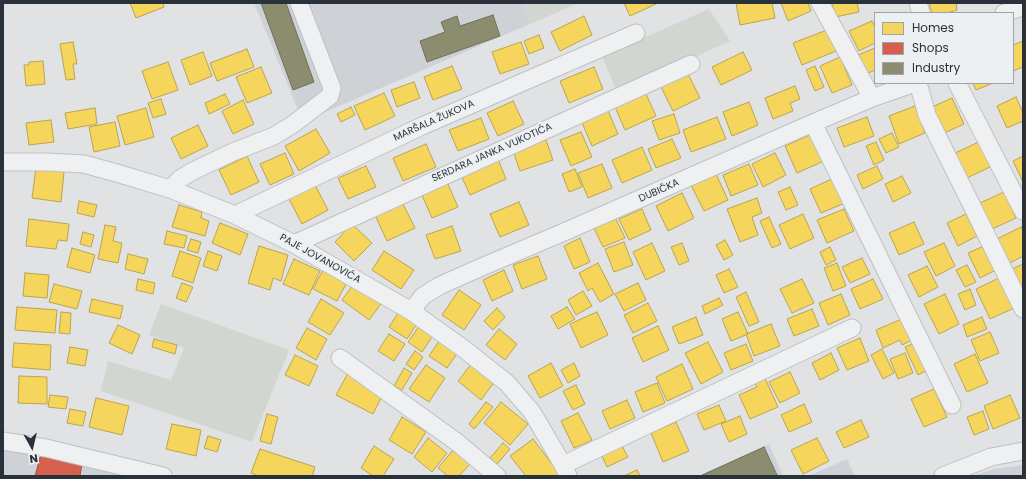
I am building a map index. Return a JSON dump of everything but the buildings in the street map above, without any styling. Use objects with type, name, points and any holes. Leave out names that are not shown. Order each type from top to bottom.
[{"type":"street","points":[[170,189],[191,172],[233,152],[274,136],[286,129],[330,96],[332,88],[299,3]]},
{"type":"street","points":[[820,3],[872,98]]},
{"type":"street","points":[[1007,12],[1023,7]]},
{"type":"street","name":"MARŠALA ŽUKOVA","points":[[235,215],[422,126],[636,33]]},
{"type":"street","name":"SERDARA JANKA VUKOTIĆA","points":[[294,244],[691,64]]},
{"type":"street","name":"DUBIČKA","points":[[411,311],[423,296],[440,286],[813,123],[872,98],[913,84]]},
{"type":"street","points":[[916,84],[927,115],[1023,309]]},
{"type":"street","points":[[958,84],[1023,211]]},
{"type":"street","points":[[813,123],[952,405]]},
{"type":"street","name":"PAJE JOVANOVIĆA","points":[[3,162],[84,164],[170,189],[235,215],[294,244],[411,311],[464,349],[507,383],[532,412],[565,470]]},
{"type":"street","points":[[565,470],[852,328]]},
{"type":"street","points":[[340,358],[458,443],[497,476]]},
{"type":"street","points":[[3,441],[46,448],[163,476]]},
{"type":"street","points":[[943,476],[991,457],[1023,451]]},
{"type":"shaded area","points":[[254,3],[523,3],[530,24],[316,116],[304,124]]},
{"type":"shaded area","points":[[523,3],[579,3],[530,24]]},
{"type":"shaded area","points":[[709,9],[730,41],[617,92],[602,56]]},
{"type":"shaded area","points":[[161,304],[289,350],[252,442],[101,391],[108,361],[171,380],[184,348],[149,335]]},
{"type":"shaded area","points":[[769,444],[783,476],[700,476]]},
{"type":"shaded area","points":[[3,448],[21,449],[134,476],[3,476]]},
{"type":"shaded area","points":[[847,459],[855,476],[809,476]]},
{"type":"shaded area","points":[[1023,465],[1023,476],[972,476],[994,469]]}]
